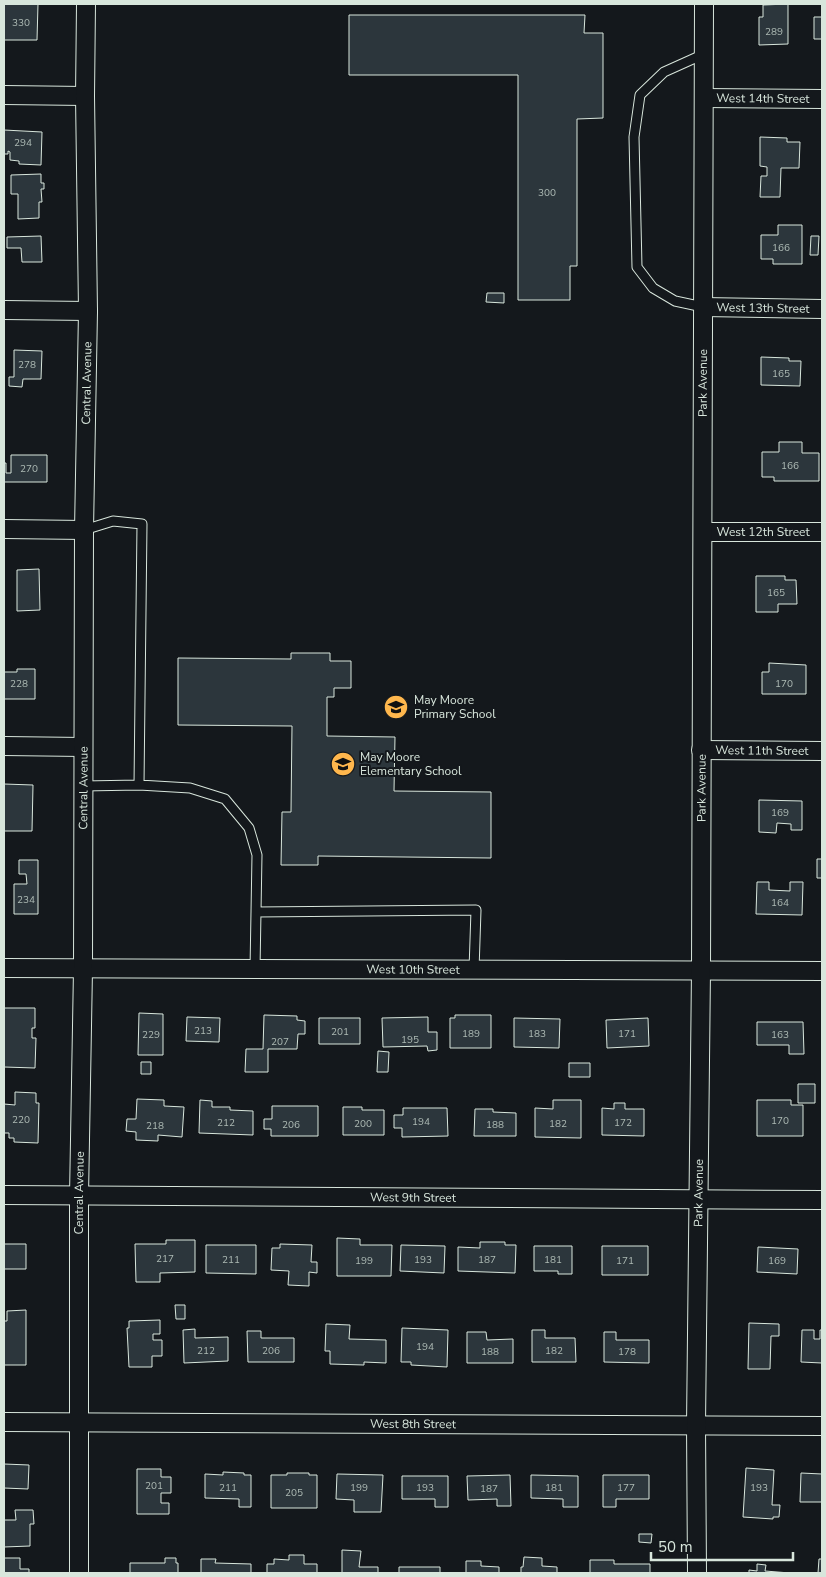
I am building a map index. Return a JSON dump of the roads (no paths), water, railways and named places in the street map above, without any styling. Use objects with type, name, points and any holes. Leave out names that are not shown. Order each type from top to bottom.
[{"type":"street","name":"Central Avenue","points":[[79,1573],[79,1196],[83,969],[84,530],[88,311],[85,96],[86,4]]},
{"type":"street","name":"Park Avenue","points":[[697,1573],[696,1425],[700,1200],[704,4]]},
{"type":"street","points":[[4,95],[85,96]]},
{"type":"street","name":"West 14th Street","points":[[704,98],[822,99]]},
{"type":"street","name":"West 13th Street","points":[[703,307],[822,309]]},
{"type":"street","points":[[4,310],[88,311]]},
{"type":"street","points":[[4,529],[84,530]]},
{"type":"street","name":"West 12th Street","points":[[703,532],[822,532]]},
{"type":"street","points":[[4,746],[83,747]]},
{"type":"street","name":"West 11th Street","points":[[702,750],[822,751]]},
{"type":"street","name":"West 10th Street","points":[[4,968],[822,971]]},
{"type":"street","name":"West 9th Street","points":[[4,1195],[822,1200]]},
{"type":"street","name":"West 8th Street","points":[[4,1422],[822,1426]]},
{"type":"lane","points":[[703,307],[675,301],[652,288],[637,267],[634,137],[640,95],[664,72],[704,54]]},
{"type":"lane","points":[[84,530],[114,521],[142,524],[139,785]]},
{"type":"lane","points":[[83,786],[139,785],[190,788],[225,799],[249,828],[257,855],[255,969]]},
{"type":"lane","points":[[256,912],[476,910],[474,970]]},
{"type":"place","name":"May Moore Primary School","points":[[396,707]]},
{"type":"place","name":"May Moore Elementary School","points":[[343,764]]}]
